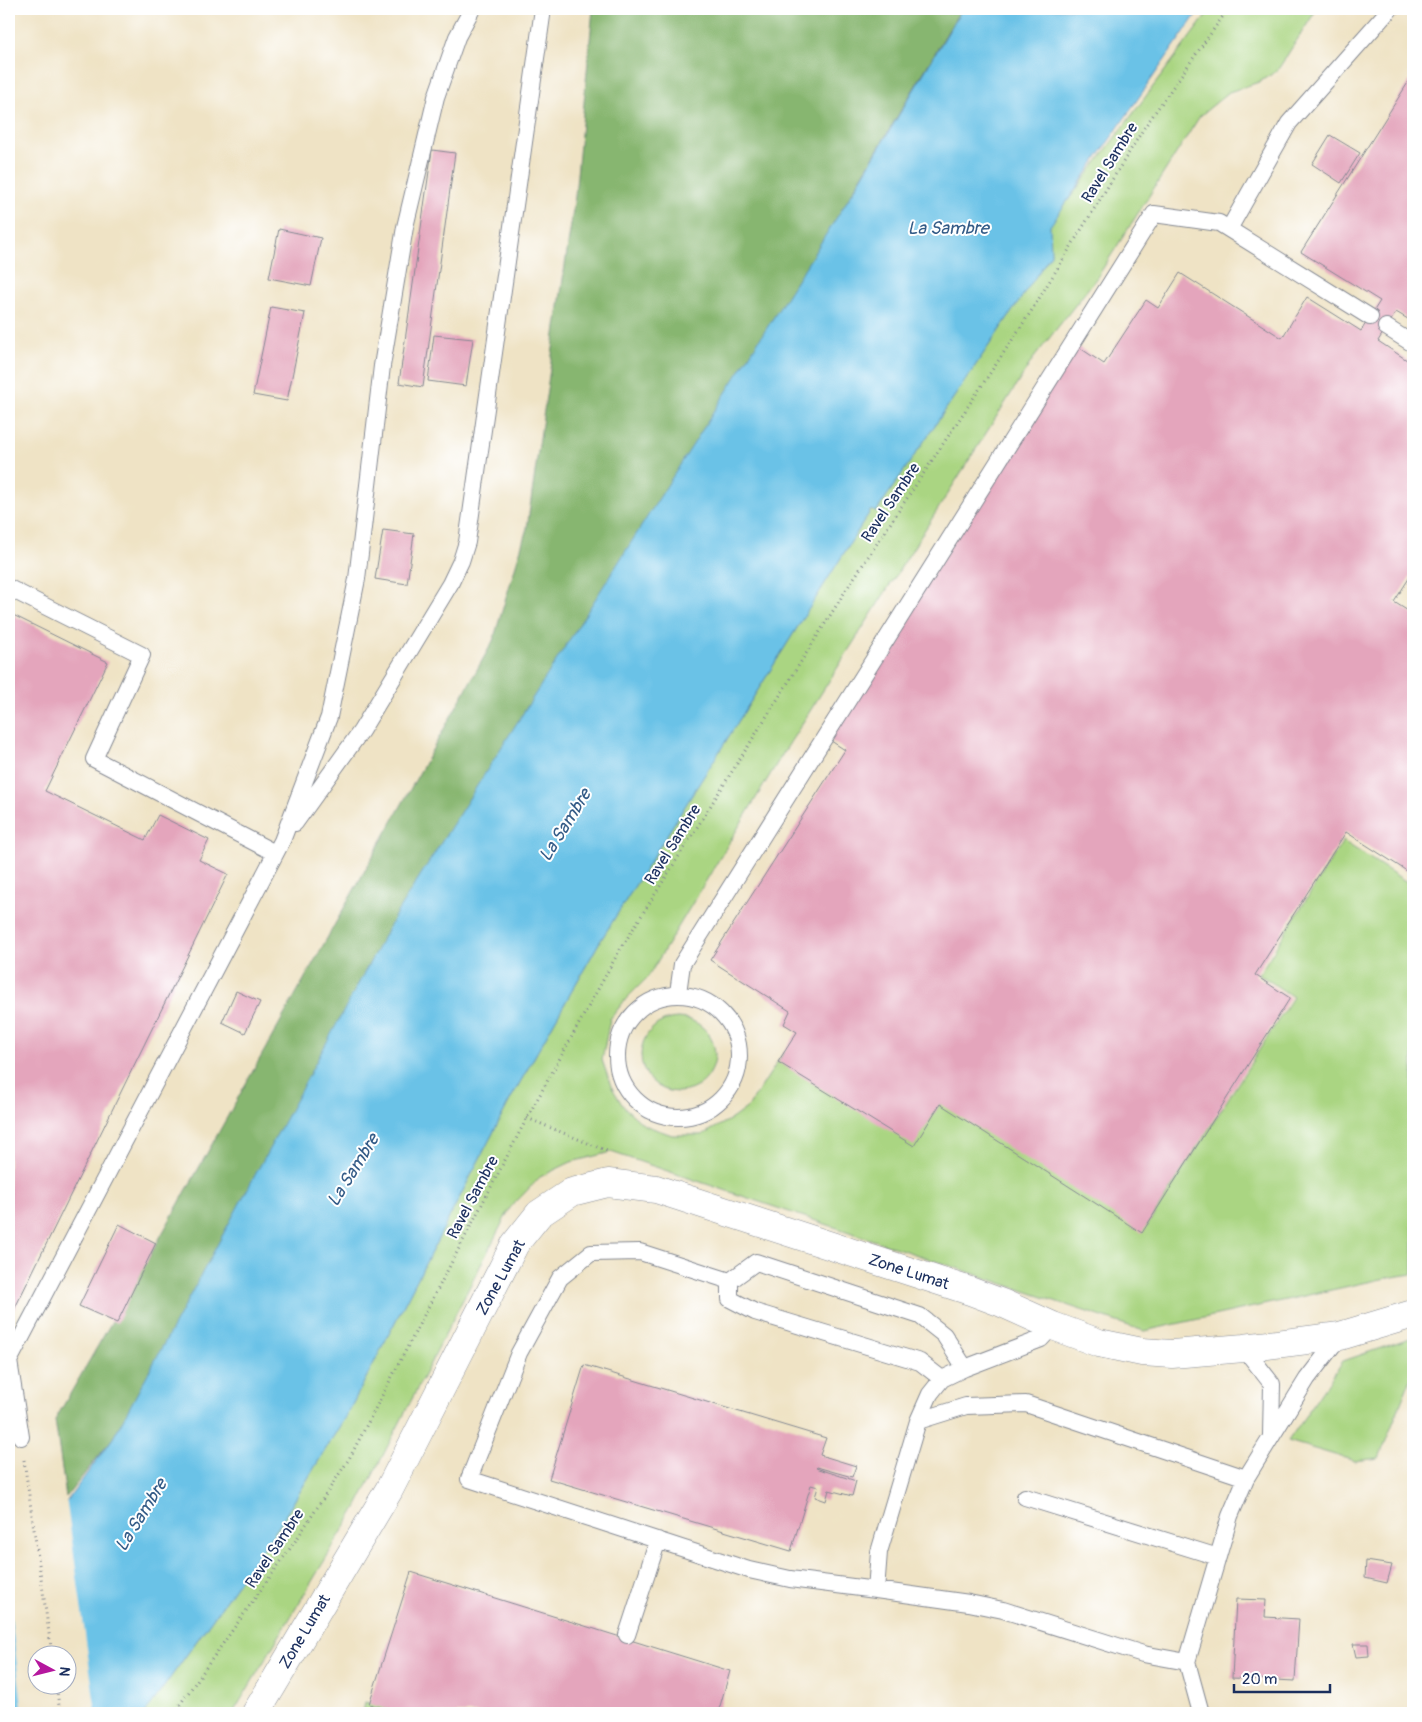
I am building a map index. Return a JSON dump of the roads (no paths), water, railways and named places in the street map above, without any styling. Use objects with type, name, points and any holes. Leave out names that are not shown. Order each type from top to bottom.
[{"type":"street","name":"Zone Lumat","points":[[256,1713],[389,1490],[515,1244],[539,1214],[572,1192],[608,1184],[656,1189],[1002,1302],[1053,1326],[1099,1343],[1142,1352],[1172,1354],[1244,1348],[1340,1336],[1413,1314]]},
{"type":"lane","points":[[21,1437],[9,1362],[278,847],[329,717],[357,579],[382,366],[405,227],[436,97],[457,37],[472,9]]},
{"type":"lane","points":[[278,847],[361,730],[462,561],[468,542],[543,9]]},
{"type":"lane","points":[[1229,229],[1288,123],[1390,9]]},
{"type":"lane","points":[[678,994],[682,964],[1154,214],[1219,222],[1370,317]]},
{"type":"lane","points":[[1386,328],[1413,344]]},
{"type":"lane","points":[[9,588],[142,655],[94,759],[278,847]]},
{"type":"lane","points":[[678,994],[698,997],[715,1006],[729,1021],[737,1039],[740,1059],[736,1078],[725,1096],[709,1109],[690,1117],[670,1117],[650,1111],[633,1099],[621,1082],[616,1061],[618,1041],[626,1022],[640,1007],[658,997],[678,994]]},
{"type":"lane","points":[[730,1281],[640,1252],[591,1253],[560,1278],[519,1353],[470,1479],[749,1570],[790,1579],[969,1603],[1003,1610],[1143,1654],[1187,1662]]},
{"type":"lane","points":[[730,1281],[756,1262],[920,1316],[944,1335],[965,1368]]},
{"type":"lane","points":[[730,1281],[730,1299],[755,1312],[920,1362],[942,1379]]},
{"type":"lane","points":[[876,1590],[879,1552],[918,1421],[930,1394],[942,1379],[1040,1339],[1053,1326]]},
{"type":"lane","points":[[1201,1713],[1187,1662],[1230,1516],[1246,1478],[1271,1437],[1307,1379],[1340,1336]]},
{"type":"lane","points":[[1244,1348],[1272,1384],[1271,1437]]},
{"type":"lane","points":[[918,1421],[966,1406],[1026,1404],[1246,1478]]},
{"type":"lane","points":[[1025,1498],[1218,1557]]},
{"type":"lane","points":[[627,1635],[658,1540]]},
{"type":"water","name":"La Sambre","points":[[962,9],[1200,9],[1050,226],[1051,254],[876,512],[871,510],[599,943],[510,1100],[350,1409],[279,1526],[145,1713],[9,1713],[9,1580],[113,1438],[396,914],[856,187]]}]
